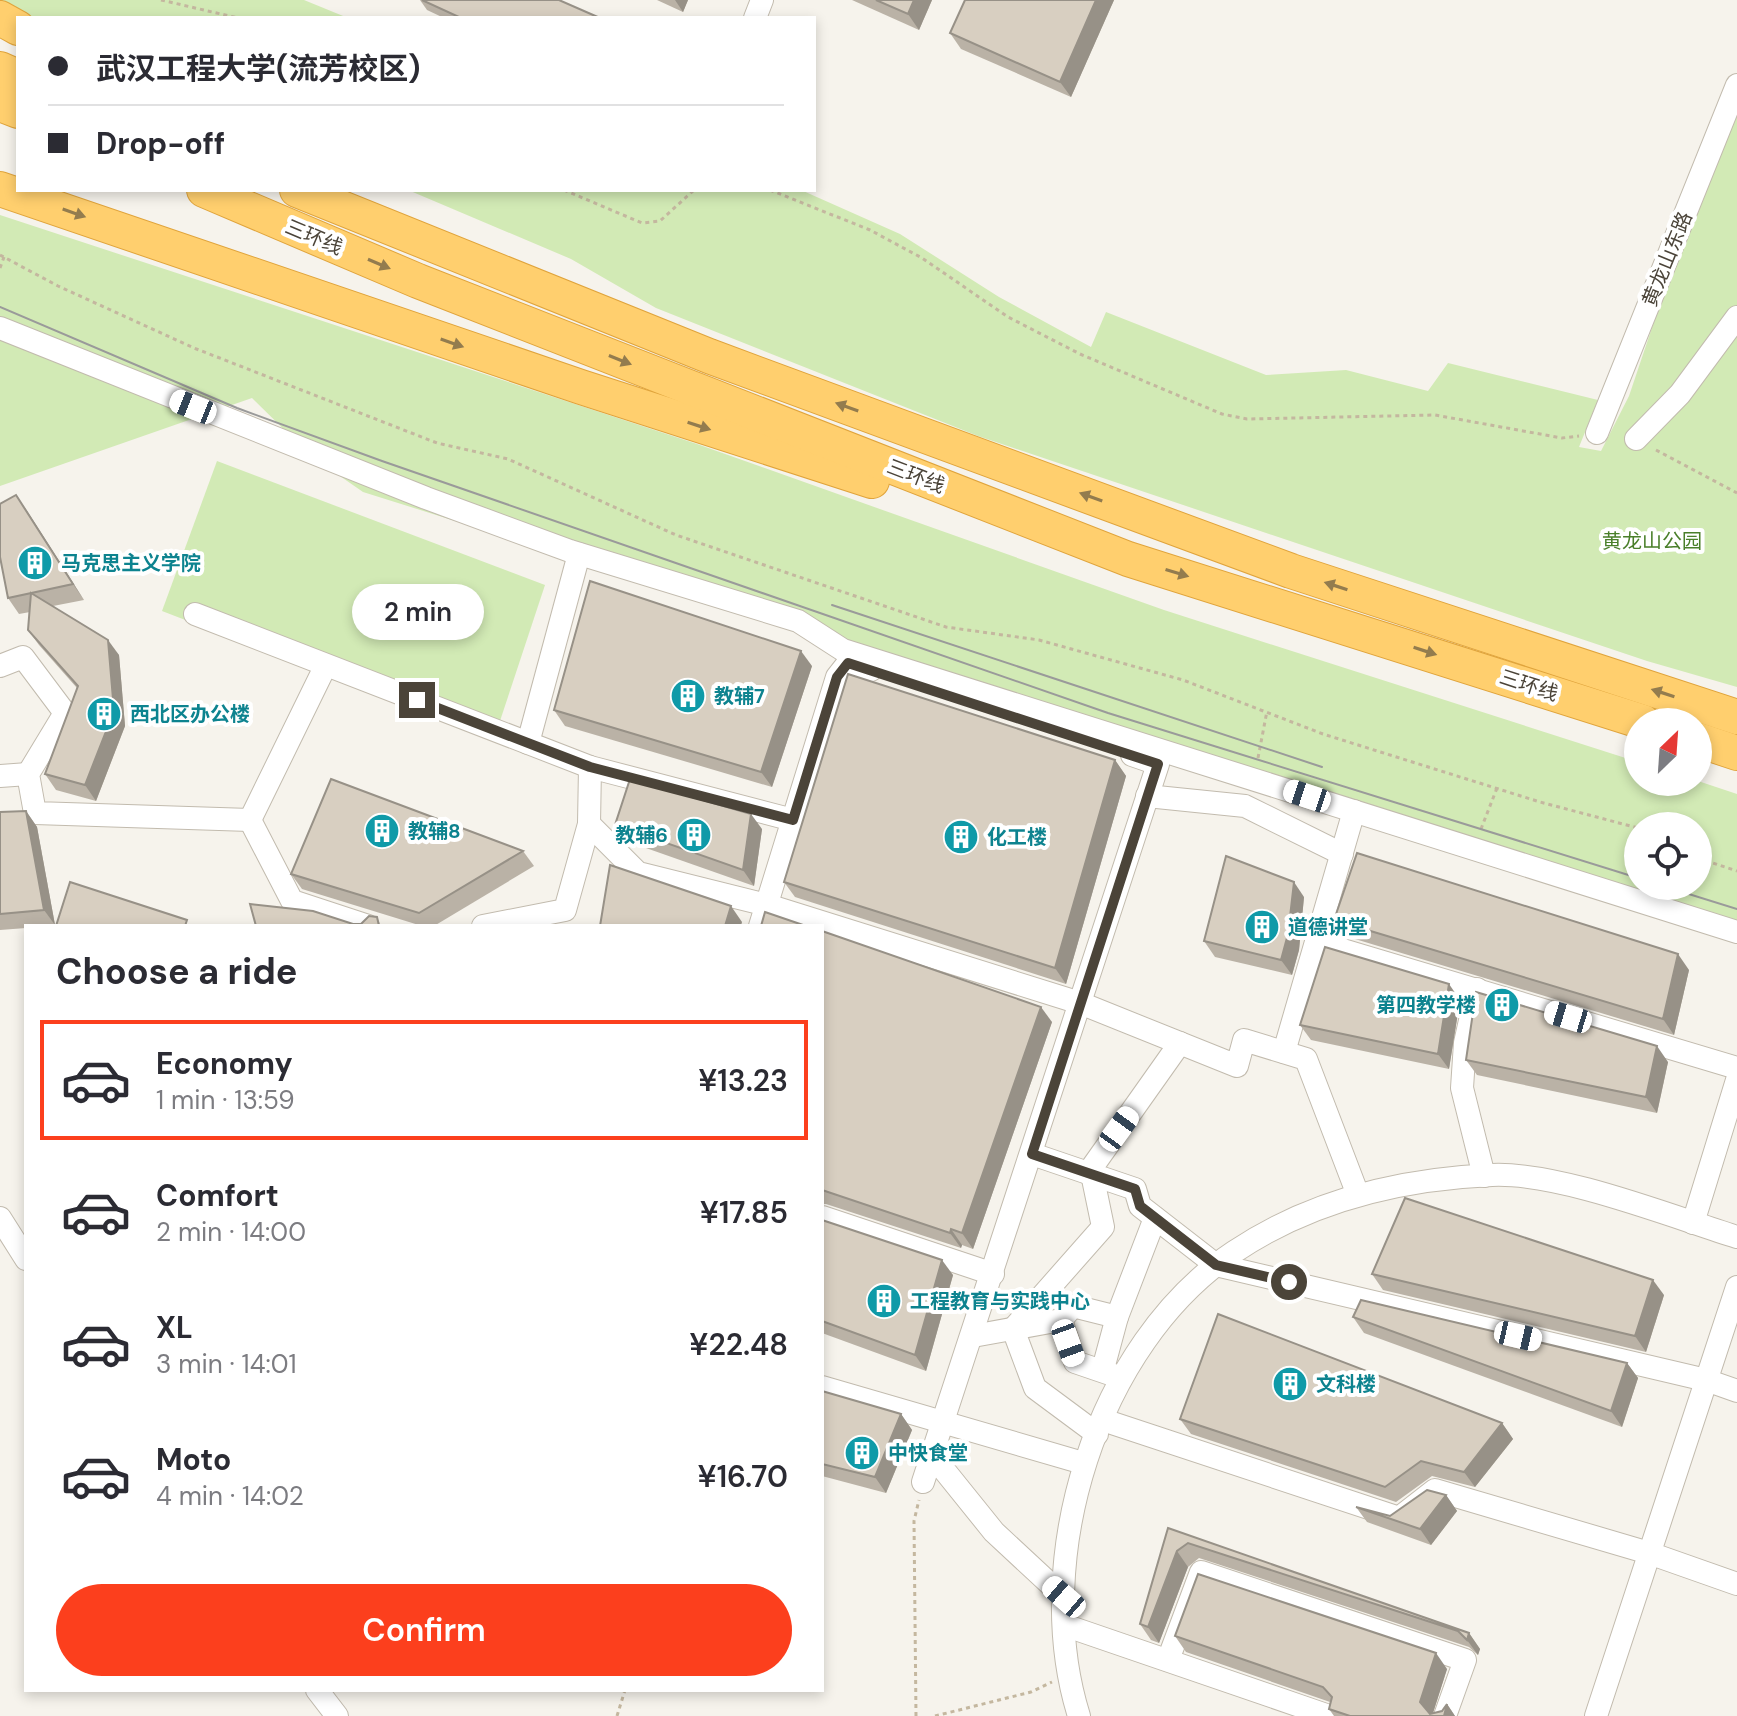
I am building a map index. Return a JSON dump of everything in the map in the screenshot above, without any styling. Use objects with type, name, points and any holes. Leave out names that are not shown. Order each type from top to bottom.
[{"type":"highway","points":[[0,69],[10,101]]},
{"type":"highway","points":[[0,189],[654,411],[1128,559]]},
{"type":"highway","name":"三环线","points":[[209,192],[418,281],[1128,559],[1624,716]]},
{"type":"highway","name":"三环线","points":[[302,192],[678,344],[1291,571],[1737,717]]},
{"type":"highway","points":[[356,192],[568,283],[678,344]]},
{"type":"highway","points":[[1712,745],[1737,753]]},
{"type":"street","name":"黄龙山东路","points":[[1597,433],[1737,85]]},
{"type":"street","points":[[1636,439],[1680,394],[1737,317]]},
{"type":"street","points":[[0,328],[218,418],[579,554],[798,621],[843,650],[1737,932]]},
{"type":"street","points":[[528,743],[579,554]]},
{"type":"street","points":[[195,614],[590,767],[793,820]]},
{"type":"street","points":[[0,666],[23,657],[65,713],[28,774],[35,813],[250,820]]},
{"type":"street","points":[[763,915],[837,677],[848,663],[1158,764],[945,1423],[923,1482]]},
{"type":"street","points":[[250,820],[322,673]]},
{"type":"street","points":[[493,924],[565,910],[589,824],[590,767]]},
{"type":"street","points":[[0,776],[28,774]]},
{"type":"street","points":[[1245,806],[1252,779]]},
{"type":"street","points":[[1147,796],[1245,806],[1342,854]]},
{"type":"street","points":[[1284,1052],[1354,811]]},
{"type":"street","points":[[250,820],[292,901],[362,924]]},
{"type":"street","points":[[589,824],[638,873],[795,924]]},
{"type":"street","points":[[824,932],[1080,1003],[1237,1066],[1244,1040],[1306,1059],[1358,1195]]},
{"type":"street","points":[[1316,942],[1737,1068]]},
{"type":"street","points":[[1477,989],[1465,1043],[1462,1088],[1484,1176]]},
{"type":"street","points":[[1013,1329],[1103,1227],[1090,1174],[1180,1043]]},
{"type":"street","points":[[1693,1223],[1735,1094]]},
{"type":"street","points":[[1032,1154],[1135,1189],[1140,1206],[1216,1265],[1706,1380],[1737,1391]]},
{"type":"street","points":[[1079,1716],[1070,1674],[1064,1597],[1066,1545],[1083,1463],[1153,1330],[1216,1265],[1257,1238],[1307,1214],[1358,1195],[1389,1185],[1484,1176],[1515,1175],[1548,1182],[1737,1237]]},
{"type":"street","points":[[0,1218],[24,1256]]},
{"type":"street","points":[[824,1218],[993,1274]]},
{"type":"street","points":[[1103,1369],[1117,1317],[1155,1218]]},
{"type":"street","points":[[1596,1716],[1737,1287]]},
{"type":"street","points":[[973,1336],[1061,1320],[1073,1306],[1117,1317]]},
{"type":"street","points":[[1061,1320],[1075,1362],[1103,1369],[1124,1380]]},
{"type":"street","points":[[1013,1329],[1035,1388],[1100,1427],[1399,1518],[1435,1490],[1649,1553],[1737,1584]]},
{"type":"street","points":[[824,1388],[1083,1463]]},
{"type":"street","points":[[932,1455],[994,1532],[1064,1597]]},
{"type":"street","points":[[1168,1660],[1201,1572],[1465,1660],[1452,1714]]},
{"type":"street","points":[[1064,1625],[1329,1716]]},
{"type":"street","points":[[319,1692],[337,1716]]},
{"type":"path","points":[[161,0],[221,16]]},
{"type":"path","points":[[569,192],[642,223],[660,221],[692,192]]},
{"type":"path","points":[[775,192],[870,230],[922,258],[1008,317],[1080,354],[1222,414],[1247,419],[1435,415],[1562,438],[1597,433]]},
{"type":"path","points":[[0,268],[2,256],[58,286],[194,348],[437,443],[508,459],[676,535],[946,627],[1039,640],[1183,680],[1323,734],[1624,824]]},
{"type":"path","points":[[1636,439],[1737,493]]},
{"type":"path","points":[[1252,779],[1267,711]]},
{"type":"path","points":[[1476,850],[1497,788]]},
{"type":"path","points":[[1712,863],[1737,871]]},
{"type":"path","points":[[916,1716],[914,1521],[923,1482]]},
{"type":"path","points":[[935,1716],[1031,1692],[1070,1674]]},
{"type":"path","points":[[617,1716],[624,1692]]},
{"type":"green space","points":[[1,0],[304,0],[343,16],[29,16]]},
{"type":"green space","name":"黄龙山公园","points":[[1737,108],[1737,687],[1647,661],[978,436],[656,308],[571,259],[413,192],[806,192],[900,234],[999,297],[1091,347],[1106,312],[1266,375],[1346,370],[1428,391],[1448,363],[1598,400],[1579,447],[1601,451],[1629,396],[1663,295]]},
{"type":"green space","points":[[0,215],[697,444],[1164,610],[1624,758],[1624,796],[1712,796],[1712,786],[1737,794],[1737,924],[1661,900],[1712,900],[1712,812],[1624,812],[1624,888],[363,492],[311,456],[252,398],[0,486]]},
{"type":"green space","points":[[217,461],[545,585],[494,739],[162,611]]},
{"type":"building","points":[[422,0],[559,0],[595,16],[457,16]]},
{"type":"building","points":[[876,0],[914,0],[908,14]]},
{"type":"building","points":[[965,0],[1096,0],[1060,82],[950,33]]},
{"type":"building","name":"马克思主义学院","points":[[16,495],[73,584],[8,598],[0,557],[0,504]]},
{"type":"building","name":"教辅7","points":[[590,581],[801,651],[761,772],[554,710]]},
{"type":"building","name":"西北区办公楼","points":[[31,593],[108,640],[114,711],[85,785],[45,774],[78,686],[28,630]]},
{"type":"building","name":"化工楼","points":[[848,674],[1115,760],[1055,968],[784,882]]},
{"type":"building","name":"教辅8","points":[[331,779],[523,851],[419,913],[291,874]]},
{"type":"building","name":"教辅6","points":[[630,779],[751,814],[743,870],[615,825]]},
{"type":"building","points":[[26,811],[44,910],[0,914],[0,812]]},
{"type":"building","points":[[1357,853],[1678,954],[1663,1019],[1334,920]]},
{"type":"building","name":"道德讲堂","points":[[1226,856],[1294,882],[1288,934],[1281,960],[1204,941]]},
{"type":"building","points":[[610,865],[731,906],[726,924],[600,924]]},
{"type":"building","points":[[70,882],[187,920],[186,924],[57,924]]},
{"type":"building","points":[[250,904],[313,911],[353,924],[255,924]]},
{"type":"building","points":[[765,912],[800,924],[762,924]]},
{"type":"building","points":[[369,916],[377,917],[379,924],[361,924]]},
{"type":"building","points":[[824,932],[1041,1007],[962,1233],[951,1229],[950,1233],[824,1191]]},
{"type":"building","points":[[1325,947],[1449,984],[1438,1054],[1300,1025]]},
{"type":"building","points":[[1476,992],[1657,1046],[1646,1097],[1466,1060]]},
{"type":"building","points":[[1405,1198],[1653,1280],[1635,1336],[1372,1274]]},
{"type":"building","name":"工程教育与实践中心","points":[[824,1221],[942,1260],[915,1355],[824,1322]]},
{"type":"building","points":[[1361,1300],[1627,1363],[1611,1411],[1353,1317]]},
{"type":"building","name":"文科楼","points":[[1218,1314],[1502,1423],[1464,1472],[1421,1461],[1385,1487],[1180,1419]]},
{"type":"building","name":"中快食堂","points":[[824,1392],[901,1414],[875,1477],[824,1464]]},
{"type":"building","points":[[1427,1490],[1446,1495],[1420,1529],[1356,1507],[1390,1516]]},
{"type":"building","points":[[1168,1528],[1469,1633],[1467,1640],[1458,1631],[1188,1543],[1177,1551],[1148,1627],[1140,1624]]},
{"type":"building","points":[[1198,1574],[1436,1653],[1420,1702],[1430,1714],[1442,1711],[1447,1704],[1444,1716],[1350,1716],[1329,1709],[1332,1697],[1323,1687],[1175,1636]]},
{"type":"tram line","points":[[0,307],[237,408],[382,461],[1108,713],[1624,874]]},
{"type":"tram line","points":[[832,605],[1322,767]]},
{"type":"tram line","points":[[1708,900],[1737,909]]},
{"type":"place","name":"马克思主义学院","points":[[35,563]]},
{"type":"place","name":"教辅7","points":[[688,696]]},
{"type":"place","name":"西北区办公楼","points":[[104,714]]},
{"type":"place","name":"教辅8","points":[[382,831]]},
{"type":"place","name":"教辅6","points":[[694,835]]},
{"type":"place","name":"化工楼","points":[[961,837]]},
{"type":"place","name":"道德讲堂","points":[[1262,927]]},
{"type":"place","name":"第四教学楼","points":[[1502,1005]]},
{"type":"place","name":"工程教育与实践中心","points":[[884,1301]]},
{"type":"place","name":"文科楼","points":[[1290,1384]]},
{"type":"place","name":"中快食堂","points":[[862,1453]]},
{"type":"route","points":[[417,700],[590,767],[793,820],[837,677],[848,663],[1158,764],[1032,1154],[1135,1189],[1140,1206],[1216,1265],[1289,1282]]}]
